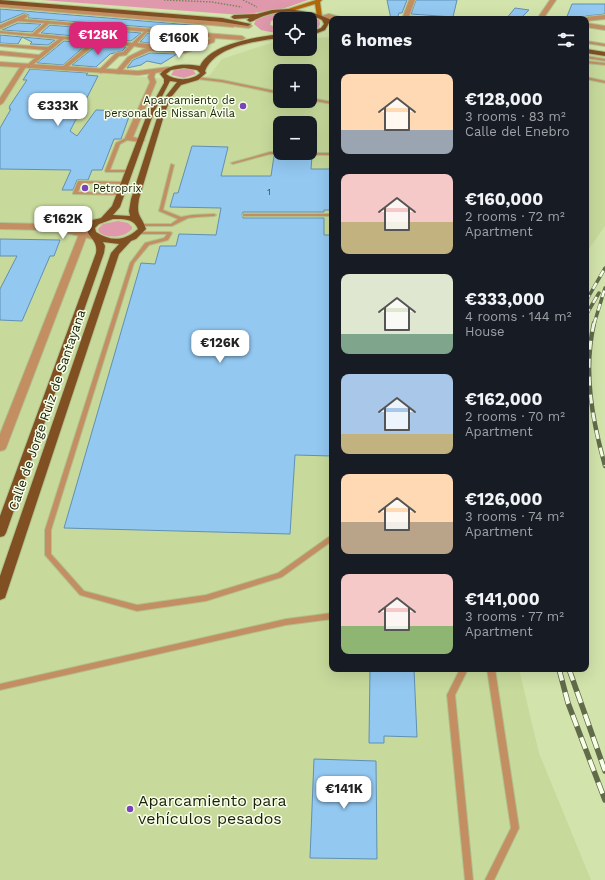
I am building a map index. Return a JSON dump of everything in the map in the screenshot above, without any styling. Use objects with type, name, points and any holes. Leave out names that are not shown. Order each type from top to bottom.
[{"type":"highway","points":[[18,0],[225,17],[256,16],[285,11],[305,12],[329,21]]},
{"type":"highway","points":[[0,2],[222,20],[250,27]]},
{"type":"highway","points":[[169,69],[199,58],[247,36],[250,27],[250,20],[256,16]]},
{"type":"highway","points":[[317,31],[323,29],[327,24],[322,18]]},
{"type":"highway","points":[[317,32],[329,30]]},
{"type":"highway","points":[[259,32],[273,35]]},
{"type":"highway","points":[[166,78],[186,80],[196,78],[202,72],[202,65],[213,56],[233,46],[257,38],[273,37]]},
{"type":"highway","points":[[589,47],[605,50]]},
{"type":"highway","points":[[589,51],[605,54]]},
{"type":"highway","points":[[178,66],[194,67],[202,72]]},
{"type":"highway","name":"Calle de Jorge Ruiz de Santayana","points":[[90,234],[101,220],[116,207],[151,112],[167,83],[164,72],[169,69]]},
{"type":"highway","points":[[139,226],[133,211],[134,199],[162,112],[170,96],[179,84],[186,80]]},
{"type":"highway","points":[[101,220],[121,217],[139,226]]},
{"type":"highway","name":"Calle de Jorge Ruiz de Santayana","points":[[0,595],[115,253],[139,226]]},
{"type":"highway","name":"Calle de Jorge Ruiz de Santayana","points":[[90,234],[111,241],[128,239]]},
{"type":"highway","name":"Calle de Jorge Ruiz de Santayana","points":[[0,533],[100,253],[101,246],[90,234]]},
{"type":"main road","points":[[285,11],[318,1],[322,18]]},
{"type":"street","points":[[407,16],[412,0]]},
{"type":"street","points":[[542,16],[553,0]]},
{"type":"street","points":[[0,5],[250,27]]},
{"type":"street","points":[[0,27],[19,20],[29,14]]},
{"type":"street","points":[[322,18],[329,16]]},
{"type":"street","points":[[589,19],[605,17]]},
{"type":"street","points":[[19,20],[242,38]]},
{"type":"street","points":[[33,35],[49,22]]},
{"type":"street","points":[[224,37],[234,32],[236,29],[233,25]]},
{"type":"street","points":[[589,25],[605,28]]},
{"type":"street","points":[[100,70],[118,54],[124,54],[146,31]]},
{"type":"street","points":[[0,32],[185,50],[212,41],[213,39],[211,36]]},
{"type":"street","points":[[8,45],[23,34]]},
{"type":"street","points":[[0,104],[26,66],[63,38]]},
{"type":"street","points":[[64,68],[96,41]]},
{"type":"street","points":[[0,44],[49,49]]},
{"type":"street","points":[[118,72],[130,58],[142,51],[155,48]]},
{"type":"street","points":[[0,53],[39,57]]},
{"type":"street","points":[[0,64],[152,74],[166,78]]},
{"type":"street","points":[[152,74],[169,69]]},
{"type":"street","points":[[141,140],[129,138],[153,82],[152,74]]},
{"type":"street","points":[[46,227],[101,220]]},
{"type":"street","points":[[0,226],[46,227],[90,234]]},
{"type":"street","name":"Calle de Jorge Ruiz de Santayana","points":[[0,448],[90,234]]},
{"type":"lane","points":[[589,42],[605,45]]},
{"type":"lane","points":[[589,57],[605,60]]},
{"type":"lane","points":[[589,62],[605,64]]},
{"type":"lane","points":[[202,72],[222,81]]},
{"type":"lane","points":[[196,78],[222,81],[273,91]]},
{"type":"lane","points":[[589,79],[605,82]]},
{"type":"lane","points":[[317,100],[329,102]]},
{"type":"lane","points":[[129,138],[118,143],[106,171],[130,171]]},
{"type":"lane","points":[[233,163],[273,152]]},
{"type":"lane","points":[[317,154],[329,154]]},
{"type":"lane","points":[[172,165],[161,211],[179,218],[196,215],[214,215]]},
{"type":"lane","points":[[122,194],[75,193],[80,182],[126,183]]},
{"type":"lane","points":[[245,215],[329,215]]},
{"type":"lane","points":[[139,226],[172,225],[179,218]]},
{"type":"lane","points":[[139,226],[170,233],[166,239],[147,244],[132,263],[48,530],[48,555],[82,593],[137,608],[206,598],[280,576],[329,540]]},
{"type":"lane","points":[[0,687],[286,622],[329,616]]},
{"type":"lane","points":[[463,672],[452,695],[469,880]]},
{"type":"lane","points":[[489,880],[515,828],[491,672]]},
{"type":"path","points":[[164,0],[212,2],[244,7]]},
{"type":"path","points":[[243,0],[257,7]]},
{"type":"shaded area","points":[[42,0],[308,0],[282,9],[241,15]]},
{"type":"shaded area","points":[[272,14],[273,20],[271,21],[270,25],[273,26],[273,33],[261,30],[254,24],[259,18]]},
{"type":"shaded area","points":[[317,19],[319,20],[320,24],[318,28]]},
{"type":"shaded area","points":[[329,37],[329,672],[520,672],[539,753],[591,880],[0,880],[0,65],[192,81],[210,75],[222,59],[273,42],[273,56],[317,56],[317,38]]},
{"type":"shaded area","points":[[589,49],[605,52],[605,226],[589,249]]},
{"type":"shaded area","points":[[186,68],[193,70],[196,74],[184,78],[171,75],[174,70]]},
{"type":"shaded area","points":[[118,221],[128,223],[132,229],[120,236],[106,236],[99,232],[98,229],[103,224]]},
{"type":"building","points":[[387,0],[407,0],[402,13],[399,13],[398,16],[390,16]]},
{"type":"building","points":[[416,0],[457,0],[453,16],[411,14]]},
{"type":"building","points":[[572,4],[605,4],[605,14],[567,16]]},
{"type":"building","points":[[515,8],[529,10],[523,16],[508,16]]},
{"type":"building","points":[[0,9],[203,26],[198,31],[28,18],[29,15],[24,13],[0,23]]},
{"type":"building","points":[[18,23],[41,24],[32,32],[2,30]]},
{"type":"building","points":[[50,25],[141,33],[131,41],[41,33]]},
{"type":"building","points":[[148,33],[192,37],[183,47],[140,42]]},
{"type":"building","points":[[0,35],[22,37],[18,44],[0,43]]},
{"type":"building","points":[[22,37],[55,40],[48,45],[30,44],[32,42]]},
{"type":"building","points":[[64,41],[88,43],[63,65],[37,63]]},
{"type":"building","points":[[97,45],[126,47],[122,51],[110,54],[96,67],[72,65]]},
{"type":"building","points":[[150,53],[177,54],[161,64],[147,61],[141,65],[127,68],[133,60]]},
{"type":"building","points":[[30,69],[88,73],[86,75],[98,76],[70,131],[77,136],[96,110],[131,111],[121,139],[114,139],[102,170],[92,170],[88,180],[77,180],[73,190],[62,190],[71,170],[0,169],[0,128],[11,109],[9,109],[9,107],[27,80],[23,80]]},
{"type":"building","points":[[192,146],[228,147],[221,176],[271,176],[273,160],[312,160],[311,169],[329,169],[329,210],[324,210],[324,212],[243,212],[242,214],[243,218],[324,218],[324,235],[329,235],[329,456],[295,455],[290,534],[64,528],[141,263],[155,264],[160,246],[176,246],[179,234],[216,235],[221,208],[170,207],[174,193],[178,193]]},
{"type":"building","points":[[0,239],[60,240],[54,256],[50,256],[22,321],[0,320],[0,289],[17,256],[0,256]]},
{"type":"building","points":[[370,672],[414,672],[417,737],[384,736],[384,743],[369,743]]},
{"type":"building","points":[[314,759],[376,761],[377,859],[310,858]]},
{"type":"railway","points":[[589,296],[605,268]]},
{"type":"railway","points":[[594,324],[605,288]]},
{"type":"railway","points":[[589,310],[599,293]]},
{"type":"railway","points":[[594,323],[589,359],[590,395],[596,431],[605,466]]},
{"type":"railway","points":[[560,672],[568,703],[605,800]]},
{"type":"railway","points":[[570,672],[605,771]]},
{"type":"place","name":"Aparcamiento de personal de Nissan Ávila","points":[[243,106]]},
{"type":"place","name":"Petroprix","points":[[85,188]]},
{"type":"place","name":"Aparcamiento para vehículos pesados","points":[[130,809]]}]
